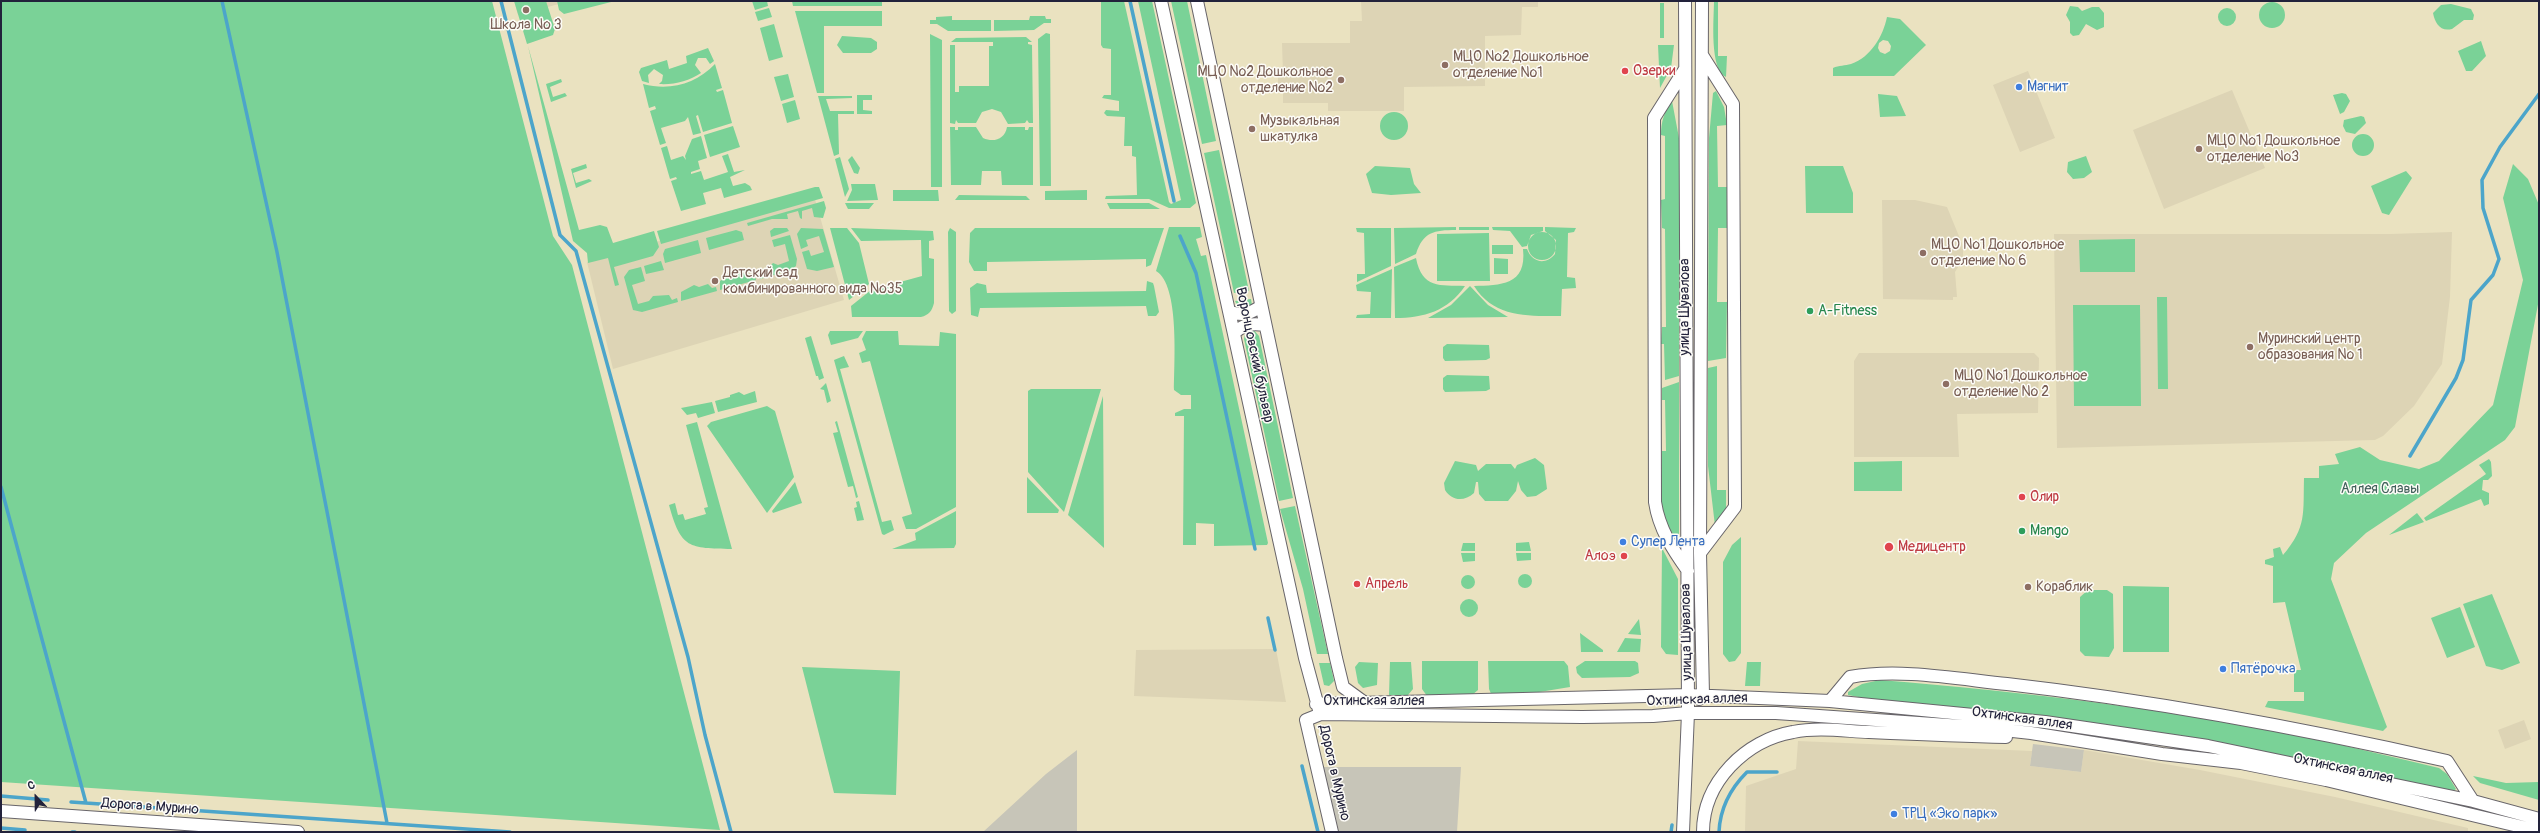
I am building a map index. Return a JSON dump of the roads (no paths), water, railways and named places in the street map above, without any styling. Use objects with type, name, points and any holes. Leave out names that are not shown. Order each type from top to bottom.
[{"type":"street","name":"Воронцовский бульвар","points":[[1161,1],[1317,704]]},
{"type":"street","name":"Воронцовский бульвар","points":[[1197,1],[1343,687]]},
{"type":"street","name":"улица Шувалова","points":[[1685,1],[1688,713]]},
{"type":"street","name":"улица Шувалова","points":[[1688,713],[1703,695],[1700,554],[1702,1]]},
{"type":"street","points":[[1700,554],[1735,507],[1733,104],[1702,55]]},
{"type":"street","points":[[1685,69],[1654,118],[1655,487],[1658,520],[1674,551],[1688,572]]},
{"type":"street","points":[[1230,312],[1240,315],[1252,313],[1261,306]]},
{"type":"street","points":[[1234,333],[1242,326],[1254,324],[1265,325]]},
{"type":"street","points":[[1830,701],[1850,677],[1887,673],[2047,689],[2185,708],[2447,762],[2473,801]]},
{"type":"street","points":[[1317,704],[1319,699],[1333,700],[1343,687],[1364,703]]},
{"type":"street","name":"Охтинская аллея","points":[[1317,704],[1688,695],[1830,701],[2045,722],[2198,745],[2322,768],[2473,801],[2539,819]]},
{"type":"street","name":"Охтинская аллея","points":[[1317,704],[1582,717],[1653,716],[1688,713],[1826,715],[1976,727],[2032,733],[2071,741],[2241,763],[2334,782],[2539,831]]},
{"type":"street","name":"Охтинская аллея","points":[[1306,720],[1317,704]]},
{"type":"street","points":[[1683,832],[1688,713]]},
{"type":"street","name":"Дорога в Мурино","points":[[1306,720],[1332,832]]},
{"type":"street","points":[[1703,832],[1706,807],[1714,789],[1726,771],[1742,755],[1755,746],[1774,737],[1793,732],[1827,730],[2071,741]]},
{"type":"street","name":"Дорога в Мурино","points":[[1,812],[298,832]]},
{"type":"waterway","points":[[222,1],[277,252],[387,823]]},
{"type":"waterway","points":[[501,1],[560,235],[576,251],[688,657],[705,735],[731,832]]},
{"type":"waterway","points":[[1130,1],[1174,201]]},
{"type":"waterway","points":[[2410,456],[2456,378],[2463,360],[2471,300],[2493,275],[2499,259],[2483,208],[2482,180],[2500,147],[2539,94]]},
{"type":"waterway","points":[[1180,236],[1196,273],[1255,549]]},
{"type":"waterway","points":[[1,487],[86,803]]},
{"type":"waterway","points":[[1268,618],[1275,650]]},
{"type":"waterway","points":[[1302,766],[1318,832]]},
{"type":"waterway","points":[[1719,832],[1721,815],[1727,799],[1741,778],[1747,772],[1777,772]]},
{"type":"waterway","points":[[1,796],[48,800]]},
{"type":"waterway","points":[[71,802],[510,832]]},
{"type":"waterway","points":[[1671,832],[1672,825]]},
{"type":"waterway","points":[[1,828],[25,830]]},
{"type":"place","name":"Школа № 3","points":[[526,10]]},
{"type":"place","name":"МЦО №2 Дошкольное отделение №1","points":[[1445,65]]},
{"type":"place","name":"Озерки","points":[[1625,71]]},
{"type":"place","name":"МЦО №2 Дошкольное отделение №2","points":[[1341,80]]},
{"type":"place","name":"Магнит","points":[[2019,87]]},
{"type":"place","name":"Музыкальная шкатулка","points":[[1252,129]]},
{"type":"place","name":"МЦО №1 Дошкольное отделение №3","points":[[2199,149]]},
{"type":"place","name":"МЦО №1 Дошкольное отделение № 6","points":[[1923,253]]},
{"type":"place","name":"Детский сад комбинированного вида №35","points":[[715,281]]},
{"type":"place","name":"A-Fitness","points":[[1810,311]]},
{"type":"place","name":"Муринский центр образования № 1","points":[[2250,347]]},
{"type":"place","name":"МЦО №1 Дошкольное отделение № 2","points":[[1946,384]]},
{"type":"place","name":"Олир","points":[[2022,497]]},
{"type":"place","name":"Mango","points":[[2022,531]]},
{"type":"place","name":"Супер Лента","points":[[1623,542]]},
{"type":"place","name":"Медицентр","points":[[1889,547]]},
{"type":"place","name":"Алоэ","points":[[1624,556]]},
{"type":"place","name":"Апрель","points":[[1357,584]]},
{"type":"place","name":"Кораблик","points":[[2028,587]]},
{"type":"place","name":"Пятёрочка","points":[[2223,669]]},
{"type":"place","name":"ТРЦ «Эко парк»","points":[[1894,814]]},
{"type":"park label","name":"Аллея Славы","points":[[2380,489]]}]
